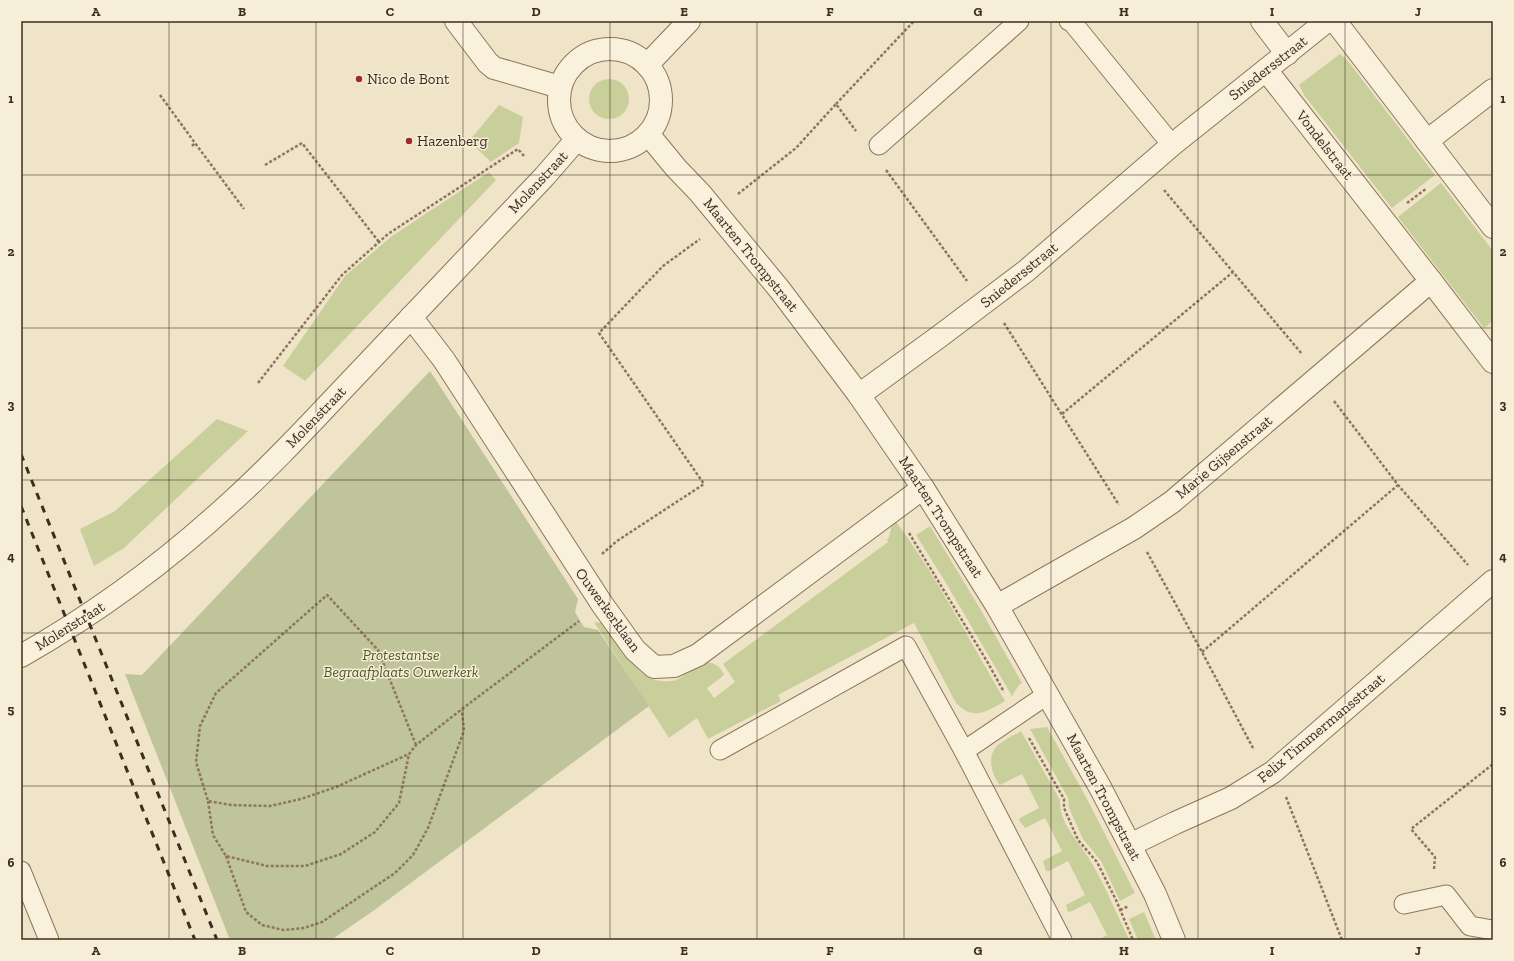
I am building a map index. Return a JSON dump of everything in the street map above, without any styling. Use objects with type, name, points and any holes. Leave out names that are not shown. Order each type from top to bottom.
[{"type":"street","points":[[456,21],[488,63],[494,68],[560,87]]},
{"type":"street","points":[[647,65],[690,21]]},
{"type":"street","points":[[1262,21],[1287,54]]},
{"type":"street","name":"Sniedersstraat","points":[[859,395],[984,304],[1026,271],[1172,145],[1327,21]]},
{"type":"street","points":[[1335,21],[1493,227]]},
{"type":"street","points":[[616,49],[632,53],[647,65],[655,75],[658,82],[661,105],[657,120],[648,134],[636,143],[621,150],[604,151],[588,147],[577,139],[565,125],[560,111],[558,96],[560,87],[570,67],[583,56],[599,50],[616,49]]},
{"type":"street","name":"Vondelstraat","points":[[1266,70],[1493,362]]},
{"type":"street","points":[[1428,141],[1493,90]]},
{"type":"street","name":"Maarten Trompstraat","points":[[648,134],[676,168],[720,216],[780,290],[859,395],[924,488],[997,606],[1101,789],[1155,894],[1174,940]]},
{"type":"street","name":"Molenstraat","points":[[21,656],[70,628],[128,588],[161,563],[232,502],[276,459],[411,317],[544,177],[577,139]]},
{"type":"street","name":"Marie Gijsenstraat","points":[[997,606],[1144,522],[1178,496],[1431,281]]},
{"type":"street","name":"Ouwerkerklaan","points":[[411,317],[444,360],[602,604],[635,650],[654,667],[674,666],[698,655],[924,488]]},
{"type":"street","name":"Felix Timmermansstraat","points":[[1130,845],[1231,798],[1275,770],[1493,580]]},
{"type":"lane","points":[[879,145],[1019,21]]},
{"type":"lane","points":[[1069,21],[1072,22],[1172,145]]},
{"type":"lane","points":[[720,750],[906,646],[964,751],[1062,940]]},
{"type":"lane","points":[[964,751],[1048,694]]},
{"type":"lane","points":[[21,871],[49,940]]},
{"type":"lane","points":[[1404,904],[1446,895],[1470,926],[1493,930]]},
{"type":"path","points":[[581,572],[617,541],[704,484],[599,333],[663,266],[796,148],[914,21]]},
{"type":"path","points":[[160,96],[244,209]]},
{"type":"path","points":[[836,104],[859,135]]},
{"type":"path","points":[[192,146],[195,143]]},
{"type":"path","points":[[265,165],[302,143],[379,242]]},
{"type":"path","points":[[258,383],[342,275],[388,234],[518,149],[544,177]]},
{"type":"path","points":[[882,165],[984,304]]},
{"type":"path","points":[[1384,221],[1450,170]]},
{"type":"path","points":[[1062,414],[1233,272]]},
{"type":"path","points":[[1202,652],[1398,485]]},
{"type":"path","points":[[416,745],[378,650],[327,595],[216,693],[200,726],[196,762],[208,801],[213,835],[226,856],[246,912],[262,925],[284,930],[304,928],[322,922],[395,873],[413,855],[428,828],[464,731],[462,709]]},
{"type":"path","points":[[226,856],[267,866],[305,866],[341,854],[375,832],[399,804],[409,754],[416,745],[602,604]]},
{"type":"path","points":[[208,801],[231,805],[270,806],[301,799],[336,787],[409,754]]},
{"type":"path","points":[[1431,898],[1435,857],[1412,829],[1493,764]]},
{"type":"path","points":[[1275,770],[1342,940]]},
{"type":"green space","points":[[1340,54],[1348,61],[1435,175],[1392,208],[1304,95],[1299,85]]},
{"type":"green space","points":[[609,79],[617,81],[623,85],[627,91],[629,99],[627,107],[623,113],[617,117],[609,119],[601,117],[595,113],[591,107],[589,99],[591,91],[595,85],[601,81]]},
{"type":"green space","points":[[499,105],[523,117],[519,143],[491,162],[469,141]]},
{"type":"green space","points":[[489,172],[496,180],[305,381],[283,366],[345,276],[392,236]]},
{"type":"green space","points":[[1441,183],[1493,251],[1493,321],[1484,328],[1398,217]]},
{"type":"green space","name":"Protestantse Begraafplaats Ouwerkerk","points":[[430,371],[578,599],[575,612],[584,627],[598,630],[649,706],[373,911],[331,940],[230,940],[125,674],[142,675]]},
{"type":"green space","points":[[217,419],[248,431],[124,548],[94,566],[80,529],[115,511]]},
{"type":"green space","points":[[895,520],[939,586],[1005,701],[980,713],[969,712],[962,709],[956,703],[914,623],[778,695],[781,701],[708,739],[697,718],[669,738],[594,622],[605,623],[636,667],[646,676],[653,679],[661,681],[676,680],[705,662],[717,666],[724,674],[707,688],[714,698],[735,682],[723,664],[888,542],[887,540]]},
{"type":"green space","points":[[930,526],[978,605],[1022,683],[1012,696],[916,535]]},
{"type":"green space","points":[[1047,727],[1086,797],[1135,893],[1120,901],[1101,861],[1083,839],[1069,808],[1068,798],[1030,729]]},
{"type":"green space","points":[[1021,731],[1060,800],[1063,818],[1067,827],[1094,867],[1129,939],[1098,940],[1107,935],[1090,902],[1068,912],[1066,905],[1085,895],[1068,861],[1049,871],[1046,871],[1043,861],[1062,851],[1045,818],[1025,828],[1019,820],[1020,818],[1039,808],[1022,774],[1000,785],[994,776],[991,759],[995,748]]},
{"type":"green space","points":[[1144,912],[1156,940],[1138,940],[1129,919]]},
{"type":"railway","points":[[21,454],[217,940]]},
{"type":"railway","points":[[21,506],[195,940]]},
{"type":"place","name":"Nico de Bont","points":[[359,79]]},
{"type":"place","name":"Hazenberg","points":[[409,141]]}]
